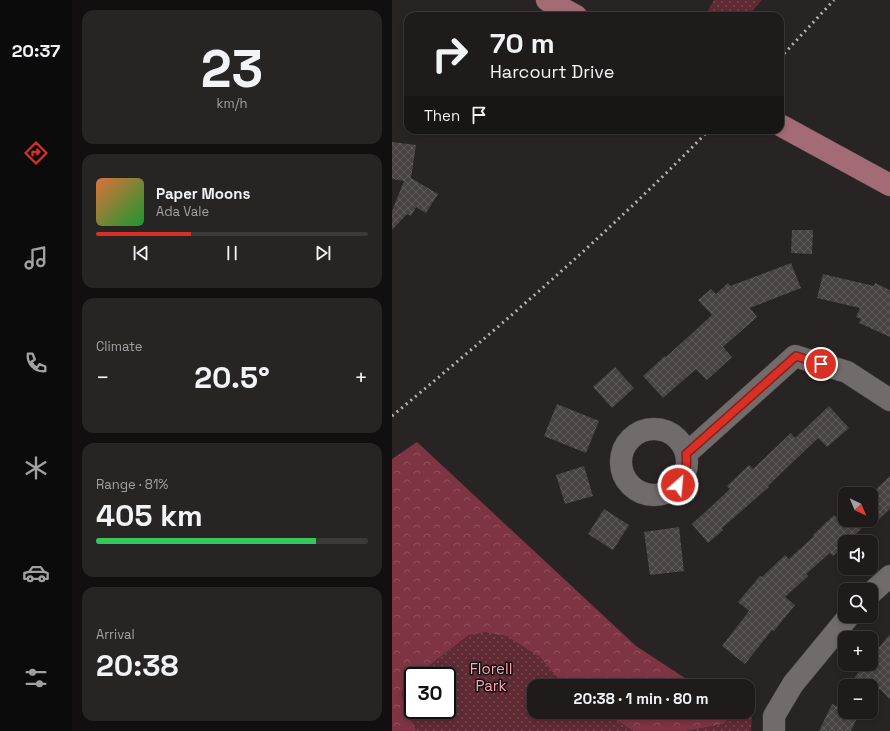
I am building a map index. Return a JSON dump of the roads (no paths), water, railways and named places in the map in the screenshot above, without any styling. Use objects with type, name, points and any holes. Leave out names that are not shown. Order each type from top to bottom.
[{"type":"main road","points":[[547,0],[569,12]]},
{"type":"main road","points":[[784,127],[890,185]]},
{"type":"street","points":[[686,454],[796,356],[847,372],[890,400]]},
{"type":"street","points":[[878,587],[890,576]]},
{"type":"street","points":[[774,731],[774,716],[793,684],[843,623]]},
{"type":"railway","points":[[784,54],[834,0]]},
{"type":"railway","points":[[392,416],[555,277],[633,205],[705,134]]},
{"type":"park label","name":"Florell Park","points":[[491,678]]}]
